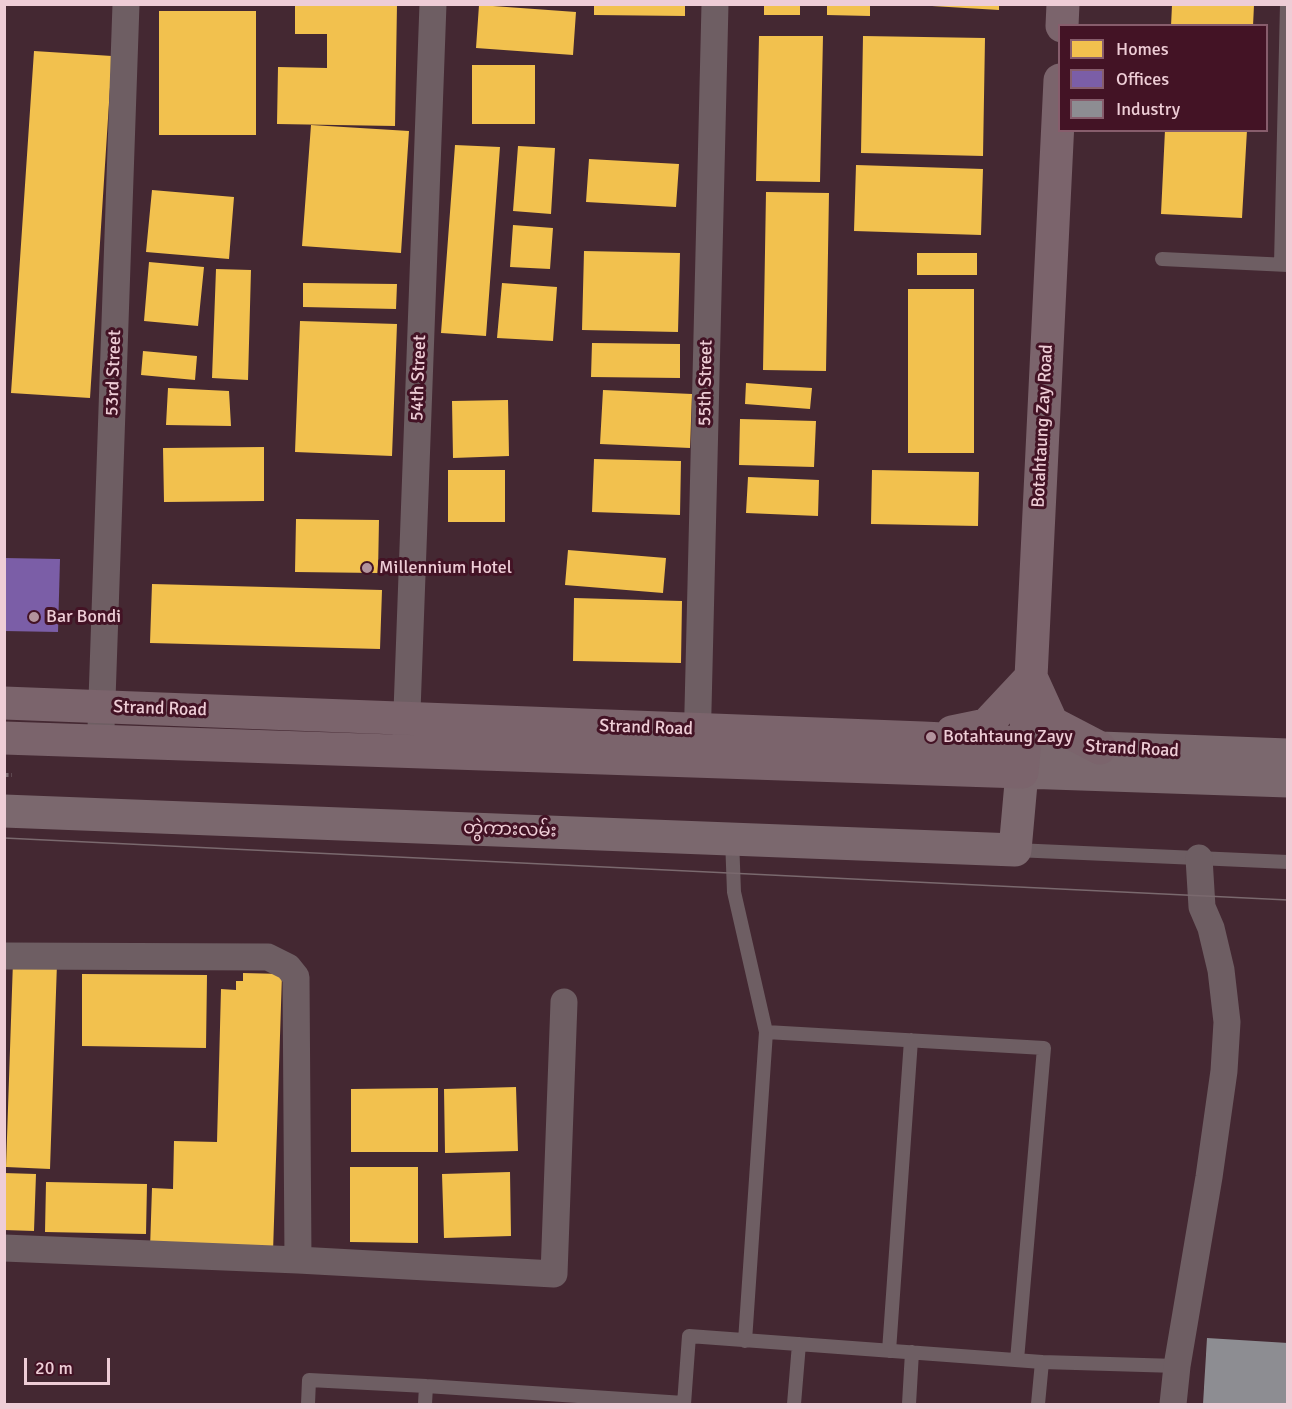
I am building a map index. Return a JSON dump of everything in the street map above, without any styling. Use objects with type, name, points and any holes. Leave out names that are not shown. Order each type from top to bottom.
[{"type":"main road","points":[[1062,24],[1063,4]]},
{"type":"main road","name":"Botahtaung Zay Road","points":[[1024,758],[1031,677],[1058,102]]},
{"type":"main road","points":[[923,738],[986,725],[1031,677],[1052,723],[1100,748]]},
{"type":"main road","name":"Strand Road","points":[[4,703],[406,718],[697,746],[1024,758],[1287,781]]},
{"type":"main road","name":"Strand Road","points":[[4,738],[406,751],[697,746],[923,738],[1024,758],[1100,748],[1287,755]]},
{"type":"main road","points":[[1015,850],[1024,758]]},
{"type":"main road","name":"တွဲကားလမ်း","points":[[4,811],[1015,850]]},
{"type":"street","name":"53rd Street","points":[[101,741],[126,4]]},
{"type":"street","name":"54th Street","points":[[406,751],[433,4]]},
{"type":"street","name":"55th Street","points":[[697,746],[715,4]]},
{"type":"street","points":[[1173,1404],[1224,1071],[1227,1022],[1221,970],[1211,928],[1203,907],[1199,858]]},
{"type":"street","points":[[4,956],[268,957],[288,967],[296,976],[298,1260]]},
{"type":"street","points":[[4,1248],[298,1260],[554,1274],[564,1002]]},
{"type":"lane","points":[[1162,258],[1284,264],[1287,4]]},
{"type":"lane","points":[[732,839],[734,892],[765,1032],[745,1341]]},
{"type":"lane","points":[[1015,850],[1287,862]]},
{"type":"lane","points":[[765,1032],[1044,1048],[1017,1360]]},
{"type":"lane","points":[[889,1351],[911,1040]]},
{"type":"lane","points":[[308,1404],[309,1380],[426,1386],[564,1400],[684,1403],[689,1336],[1042,1362],[1177,1366]]},
{"type":"lane","points":[[794,1404],[799,1344]]},
{"type":"lane","points":[[909,1404],[912,1353]]},
{"type":"lane","points":[[1038,1404],[1042,1362]]},
{"type":"lane","points":[[425,1404],[426,1386]]},
{"type":"path","points":[[4,775],[12,776]]},
{"type":"building: Homes","points":[[295,4],[397,4],[395,126],[277,124],[278,67],[327,68],[327,34],[295,34]]},
{"type":"building: Homes","points":[[594,4],[685,4],[685,16],[594,15]]},
{"type":"building: Homes","points":[[764,4],[800,4],[800,15],[764,15]]},
{"type":"building: Homes","points":[[827,4],[870,4],[870,16],[827,15]]},
{"type":"building: Homes","points":[[932,4],[999,4],[999,10],[932,6]]},
{"type":"building: Homes","points":[[479,5],[576,12],[573,55],[476,48]]},
{"type":"building: Homes","points":[[1172,5],[1254,5],[1253,24],[1171,24]]},
{"type":"building: Homes","points":[[159,11],[256,11],[256,135],[159,135]]},
{"type":"building: Homes","points":[[759,36],[823,36],[820,182],[756,181]]},
{"type":"building: Homes","points":[[863,36],[985,38],[983,156],[861,153]]},
{"type":"building: Homes","points":[[34,51],[112,56],[90,398],[11,393]]},
{"type":"building: Homes","points":[[472,65],[535,65],[535,124],[472,124]]},
{"type":"building: Homes","points":[[311,125],[409,131],[401,253],[302,246]]},
{"type":"building: Homes","points":[[1165,132],[1247,132],[1242,218],[1161,214]]},
{"type":"building: Homes","points":[[455,145],[500,147],[486,336],[441,333]]},
{"type":"building: Homes","points":[[518,146],[555,148],[551,214],[513,211]]},
{"type":"building: Homes","points":[[589,159],[679,164],[676,207],[586,202]]},
{"type":"building: Homes","points":[[856,165],[983,169],[981,235],[854,231]]},
{"type":"building: Homes","points":[[152,190],[234,197],[229,259],[146,252]]},
{"type":"building: Homes","points":[[766,192],[829,193],[826,371],[763,370]]},
{"type":"building: Homes","points":[[513,225],[553,228],[550,269],[510,267]]},
{"type":"building: Homes","points":[[584,251],[680,253],[678,332],[582,330]]},
{"type":"building: Homes","points":[[917,253],[977,253],[977,275],[917,275]]},
{"type":"building: Homes","points":[[149,262],[204,267],[198,326],[144,321]]},
{"type":"building: Homes","points":[[216,269],[251,270],[248,380],[212,378]]},
{"type":"building: Homes","points":[[303,283],[397,284],[396,309],[303,307]]},
{"type":"building: Homes","points":[[502,283],[557,287],[553,341],[497,338]]},
{"type":"building: Homes","points":[[908,289],[974,289],[974,453],[908,453]]},
{"type":"building: Homes","points":[[300,321],[397,324],[392,456],[295,452]]},
{"type":"building: Homes","points":[[592,343],[680,344],[680,378],[591,377]]},
{"type":"building: Homes","points":[[143,351],[197,356],[195,380],[141,375]]},
{"type":"building: Homes","points":[[746,383],[812,388],[810,409],[745,404]]},
{"type":"building: Homes","points":[[168,388],[229,391],[231,426],[166,425]]},
{"type":"building: Homes","points":[[603,390],[692,394],[690,448],[600,444]]},
{"type":"building: Homes","points":[[508,400],[509,456],[453,458],[452,401]]},
{"type":"building: Homes","points":[[740,419],[816,421],[814,467],[739,465]]},
{"type":"building: Homes","points":[[264,447],[264,501],[164,502],[163,448]]},
{"type":"building: Homes","points":[[594,459],[681,461],[680,515],[592,512]]},
{"type":"building: Homes","points":[[448,470],[505,470],[505,522],[448,522]]},
{"type":"building: Homes","points":[[872,470],[979,472],[978,526],[871,524]]},
{"type":"building: Homes","points":[[748,477],[819,480],[818,516],[746,513]]},
{"type":"building: Homes","points":[[296,519],[379,520],[378,573],[295,572]]},
{"type":"building: Homes","points":[[568,550],[666,558],[663,593],[565,585]]},
{"type":"building: Homes","points":[[152,584],[382,590],[380,649],[150,643]]},
{"type":"building: Homes","points":[[574,598],[682,601],[681,663],[573,661]]},
{"type":"building: Homes","points":[[13,961],[57,963],[50,1169],[6,1167]]},
{"type":"building: Homes","points":[[243,973],[282,974],[273,1252],[150,1249],[152,1188],[173,1189],[174,1141],[217,1142],[221,989],[236,990],[236,981],[243,981]]},
{"type":"building: Homes","points":[[82,974],[207,975],[206,1048],[82,1046]]},
{"type":"building: Homes","points":[[516,1087],[518,1151],[445,1153],[444,1089]]},
{"type":"building: Homes","points":[[438,1088],[438,1152],[351,1152],[351,1089]]},
{"type":"building: Homes","points":[[350,1167],[418,1167],[418,1243],[350,1242]]},
{"type":"building: Homes","points":[[510,1172],[511,1236],[444,1238],[442,1174]]},
{"type":"building: Homes","points":[[4,1173],[36,1174],[34,1231],[4,1230]]},
{"type":"building: Homes","points":[[46,1182],[147,1184],[146,1234],[45,1232]]},
{"type":"building: Offices","points":[[4,558],[60,559],[58,632],[4,631]]},
{"type":"building: Industry","points":[[1207,1338],[1288,1343],[1288,1404],[1203,1404]]},
{"type":"tram line","points":[[4,838],[1288,900]]},
{"type":"place","name":"Millennium Hotel","points":[[367,568]]},
{"type":"place","name":"Bar Bondi","points":[[34,617]]},
{"type":"place","name":"Botahtaung Zayy","points":[[931,737]]}]
